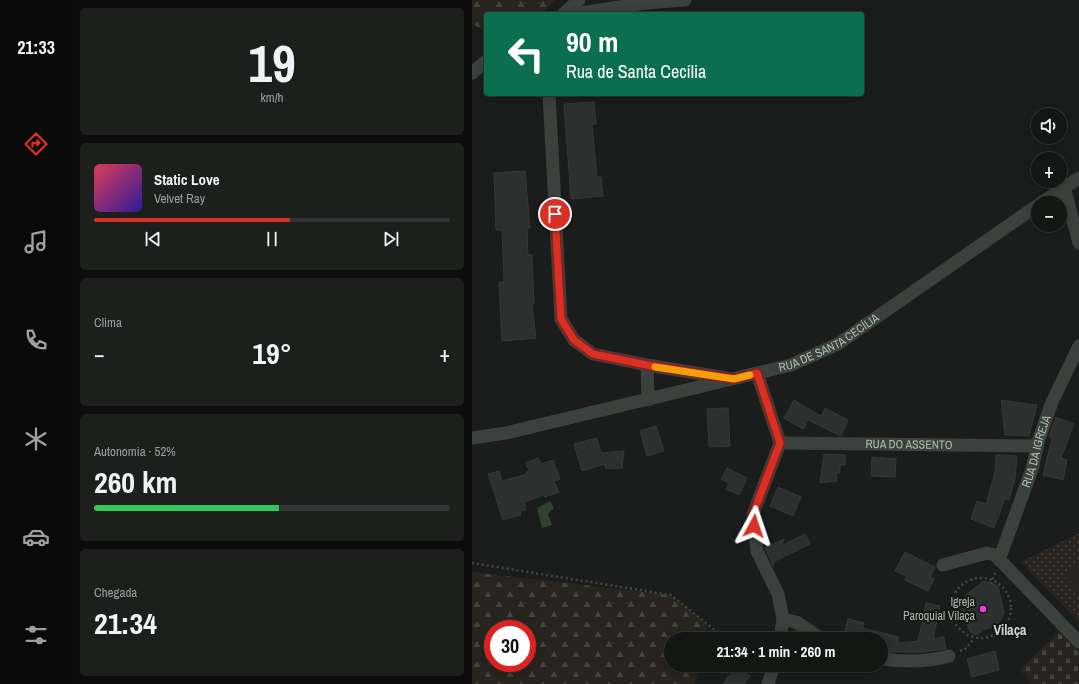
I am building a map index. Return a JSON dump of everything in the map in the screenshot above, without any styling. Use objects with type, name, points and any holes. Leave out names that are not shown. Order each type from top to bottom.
[{"type":"street","points":[[565,12],[579,0]]},
{"type":"street","points":[[587,12],[645,3],[685,0]]},
{"type":"street","points":[[472,73],[484,63]]},
{"type":"street","points":[[549,96],[561,319],[574,340],[593,354],[647,365],[734,379]]},
{"type":"street","points":[[1067,185],[1079,178]]},
{"type":"street","points":[[1051,196],[1063,188]]},
{"type":"street","points":[[1064,188],[1079,243]]},
{"type":"street","name":"RUA DE SANTA CECÍLIA","points":[[472,438],[506,433],[791,365],[838,344],[1031,210]]},
{"type":"street","name":"RUA DA IGREJA","points":[[999,560],[1032,469],[1037,446],[1052,402],[1079,346]]},
{"type":"street","points":[[647,365],[648,400]]},
{"type":"street","points":[[757,373],[780,443],[753,514],[757,550],[778,594],[783,619],[781,632]]},
{"type":"street","name":"RUA DO ASSENTO","points":[[780,443],[1037,446]]},
{"type":"street","points":[[943,565],[987,554],[995,555],[1079,642]]},
{"type":"street","points":[[783,619],[796,622],[811,632]]},
{"type":"street","points":[[888,659],[899,661],[939,659],[949,656]]},
{"type":"street","points":[[768,684],[772,672]]},
{"type":"path","points":[[472,563],[671,595],[717,632]]},
{"type":"path","points":[[984,578],[992,581],[1004,590],[1009,600],[1010,615],[1006,625],[999,632],[984,638],[974,638],[962,632],[956,625],[951,609],[952,601],[960,586],[975,579],[984,578]]},
{"type":"path","points":[[949,656],[967,648],[974,638]]},
{"type":"green space","points":[[472,0],[556,0],[543,12],[484,12],[484,31],[472,24]]},
{"type":"green space","points":[[1079,533],[1079,622],[1021,562]]},
{"type":"green space","points":[[1079,563],[1079,592],[1065,577]]},
{"type":"green space","points":[[472,572],[671,595],[707,624],[705,632],[664,632],[664,672],[698,672],[695,684],[472,684]]},
{"type":"green space","points":[[1059,632],[1079,653],[1079,684],[1032,684],[1020,670]]},
{"type":"shaded area","points":[[550,501],[554,508],[548,514],[552,525],[542,528],[537,508]]},
{"type":"building","points":[[594,102],[596,124],[592,124],[597,177],[601,177],[603,196],[571,199],[564,104]]},
{"type":"building","points":[[525,171],[530,228],[527,228],[528,255],[532,255],[534,303],[532,303],[536,338],[502,341],[499,282],[504,282],[502,230],[496,230],[494,173]]},
{"type":"building","points":[[794,400],[821,416],[825,408],[848,420],[841,436],[808,420],[803,429],[784,418]]},
{"type":"building","points":[[1001,400],[1037,405],[1029,436],[1005,435]]},
{"type":"building","points":[[728,408],[730,446],[709,447],[707,409]]},
{"type":"building","points":[[1056,417],[1074,424],[1061,458],[1067,460],[1063,480],[1043,475],[1052,438],[1049,437]]},
{"type":"building","points":[[656,426],[664,451],[647,456],[640,431]]},
{"type":"building","points":[[597,438],[601,453],[624,451],[622,468],[606,469],[605,464],[582,471],[574,444]]},
{"type":"building","points":[[824,454],[846,455],[845,465],[840,465],[840,473],[836,473],[837,481],[820,483]]},
{"type":"building","points":[[996,455],[1017,456],[1015,479],[1009,500],[1005,498],[994,528],[971,519],[977,501],[986,504],[995,472]]},
{"type":"building","points":[[872,457],[896,459],[895,477],[871,476]]},
{"type":"building","points":[[538,458],[541,464],[553,460],[560,479],[554,481],[559,492],[545,497],[544,495],[524,502],[526,509],[520,511],[521,515],[503,520],[488,474],[499,471],[502,481],[527,474],[526,472],[529,470],[526,463]]},
{"type":"building","points":[[727,468],[747,478],[739,495],[726,489],[729,483],[721,479]]},
{"type":"building","points":[[778,487],[801,497],[793,516],[770,506]]},
{"type":"building","points":[[805,534],[810,544],[775,561],[773,566],[765,548],[784,539],[781,546]]},
{"type":"building","points":[[905,552],[935,567],[930,577],[934,579],[928,591],[905,580],[907,576],[895,571]]},
{"type":"building","name":"Igreja Paroquial Vilaça","points":[[984,581],[998,586],[1004,612],[1002,618],[995,627],[985,629],[976,635],[970,632],[966,621],[963,618],[961,606],[966,595]]},
{"type":"building","points":[[926,603],[940,606],[933,639],[944,637],[946,649],[923,652],[888,652],[888,634],[898,637],[899,643],[918,641]]},
{"type":"building","points":[[848,619],[864,623],[863,628],[879,632],[845,632]]},
{"type":"building","points":[[995,651],[999,670],[972,677],[967,659]]},
{"type":"building","points":[[732,672],[744,672],[750,676],[744,684],[723,684]]},
{"type":"slow traffic","points":[[655,367],[734,379],[750,375]]},
{"type":"place","name":"Igreja Paroquial Vilaça","points":[[983,609]]},
{"type":"district","name":"Vilaça","points":[[1010,630]]},
{"type":"route","points":[[555,214],[561,319],[574,340],[593,354],[647,365],[734,379],[757,373],[780,443],[753,514],[754,526]]}]
